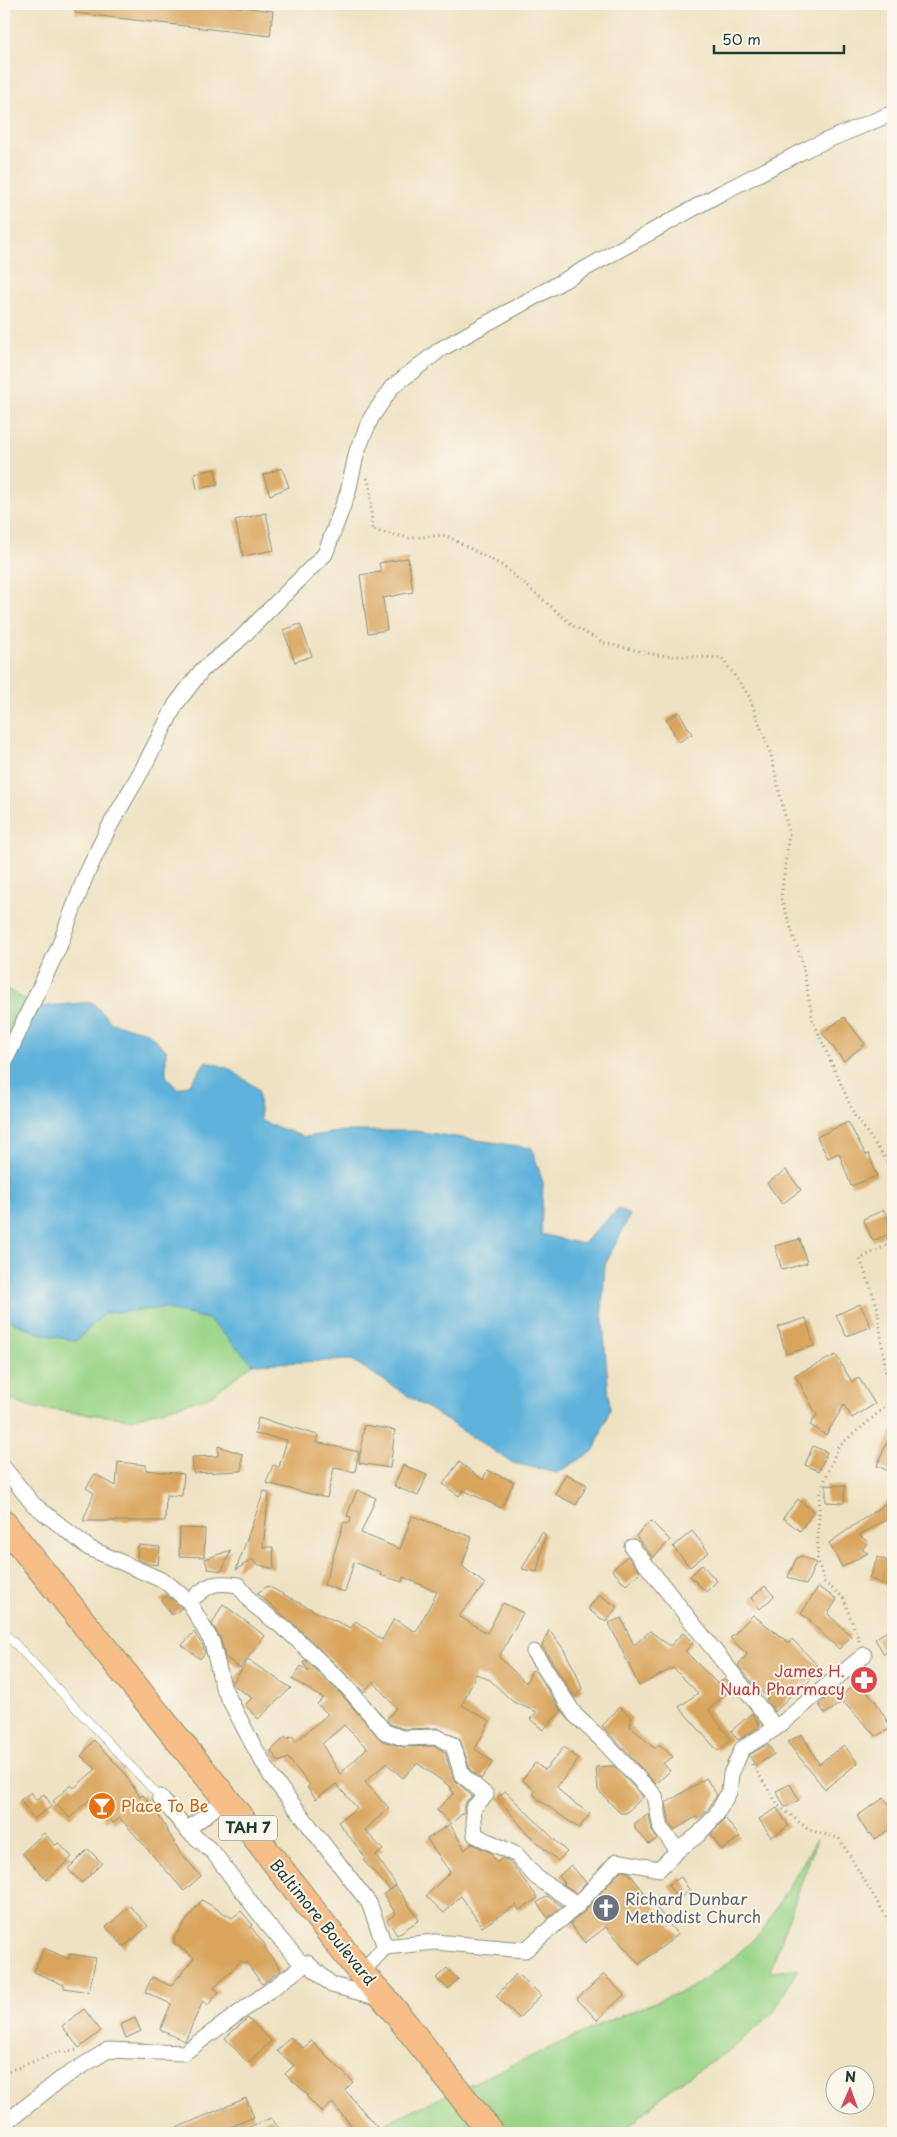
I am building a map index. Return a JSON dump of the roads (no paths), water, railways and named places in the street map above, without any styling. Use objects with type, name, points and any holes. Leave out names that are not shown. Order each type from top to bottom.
[{"type":"highway","name":"Baltimore Boulevard","points":[[4,1524],[226,1799],[361,1973],[386,2000],[491,2133]]},
{"type":"street","points":[[4,1063],[58,949],[86,875],[176,704],[202,670],[237,642],[325,554],[348,492],[357,451],[371,418],[392,387],[441,350],[730,189],[811,147],[893,113]]},
{"type":"street","points":[[4,1468],[33,1504],[89,1548],[166,1582],[190,1602],[212,1642],[223,1687],[252,1743],[271,1776],[369,1903],[385,1947]]},
{"type":"street","points":[[632,1547],[776,1728]]},
{"type":"street","points":[[190,1602],[202,1591],[218,1582],[238,1584],[254,1605],[290,1633],[348,1688],[386,1732],[403,1738],[436,1737],[453,1745],[462,1775],[486,1795],[473,1808],[475,1835],[517,1856],[536,1878],[578,1905]]},
{"type":"street","points":[[534,1652],[575,1715],[601,1739],[654,1796],[661,1829],[678,1850]]},
{"type":"street","points":[[361,1973],[385,1947],[435,1942],[525,1950],[578,1905],[617,1861],[659,1869],[678,1850],[698,1835],[716,1814],[729,1792],[731,1774],[742,1749],[776,1728],[864,1655]]},
{"type":"street","points":[[160,1797],[187,1830],[213,1852],[267,1924],[302,1964],[307,1963],[332,1984],[386,2000]]},
{"type":"street","points":[[187,1830],[226,1799]]},
{"type":"street","points":[[4,2124],[61,2080],[108,2050],[184,2053],[307,1963]]},
{"type":"lane","points":[[4,1632],[160,1797]]},
{"type":"water","points":[[92,1002],[112,1023],[147,1032],[166,1050],[166,1076],[177,1089],[190,1084],[206,1061],[230,1069],[258,1089],[261,1121],[305,1137],[344,1131],[415,1131],[532,1148],[543,1183],[541,1234],[582,1244],[618,1209],[630,1215],[605,1265],[602,1310],[610,1409],[594,1451],[557,1473],[513,1463],[352,1360],[253,1364],[208,1319],[163,1308],[105,1313],[76,1341],[38,1333],[4,1318],[4,1071],[14,1046],[37,1007]]},
{"type":"place","name":"James H. Nuah Pharmacy","points":[[864,1680]]},
{"type":"place","name":"Place To Be","points":[[102,1806]]},
{"type":"place","name":"Richard Dunbar Methodist Church","points":[[606,1908]]}]
